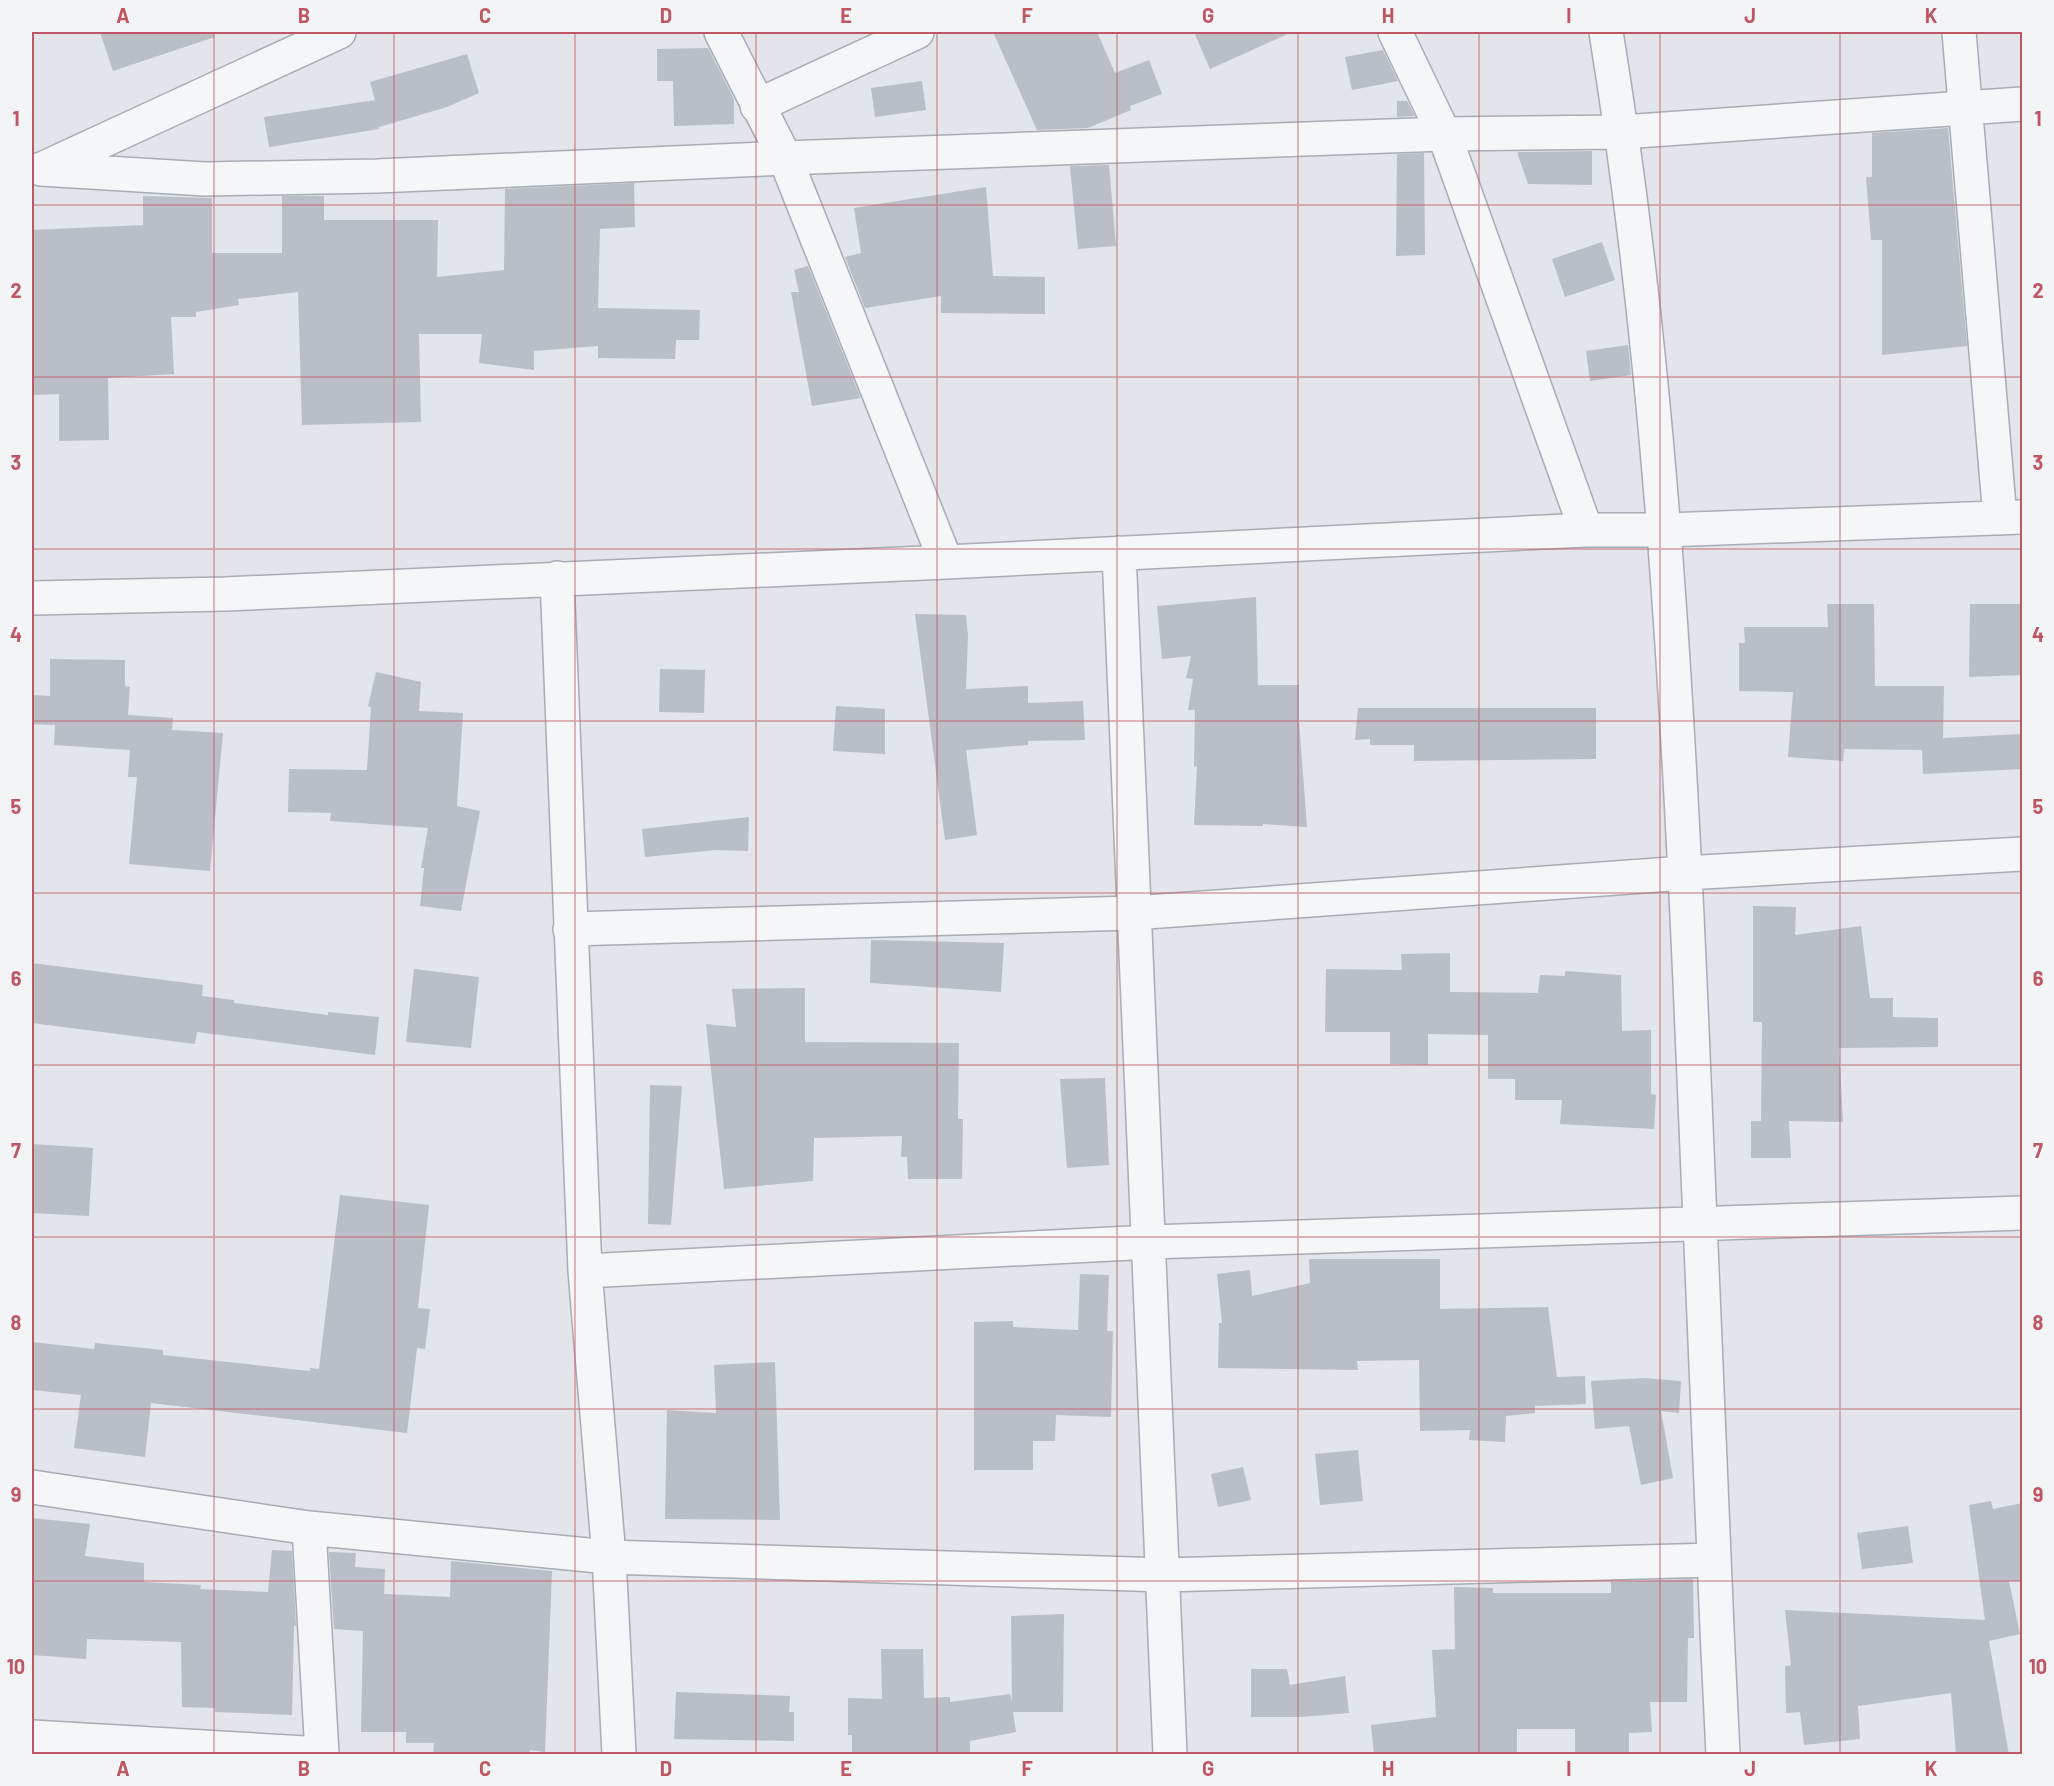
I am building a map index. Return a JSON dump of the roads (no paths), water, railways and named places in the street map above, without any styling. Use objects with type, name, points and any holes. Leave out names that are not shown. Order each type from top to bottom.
[{"type":"street","points":[[36,171],[339,32]]},
{"type":"street","points":[[721,32],[785,158],[946,562]]},
{"type":"street","points":[[757,106],[917,32]]},
{"type":"street","points":[[1395,32],[1444,134],[1586,530]]},
{"type":"street","points":[[1606,32],[1623,132],[1666,530],[1685,873],[1723,1755]]},
{"type":"street","points":[[32,598],[225,594],[946,562],[1586,530],[1666,530],[2011,518],[1959,32]]},
{"type":"street","points":[[36,171],[205,179],[377,176],[785,158],[1444,134],[1623,132],[2022,104]]},
{"type":"street","points":[[1119,553],[1170,1755]]},
{"type":"street","points":[[557,578],[585,1271],[609,1557],[619,1755]]},
{"type":"street","points":[[570,929],[1133,913],[1685,873],[2022,854]]},
{"type":"street","points":[[585,1271],[1149,1242],[2022,1213]]},
{"type":"street","points":[[32,1487],[309,1528],[609,1557],[1164,1575],[1713,1560]]},
{"type":"street","points":[[32,1737],[322,1754],[309,1528]]}]
